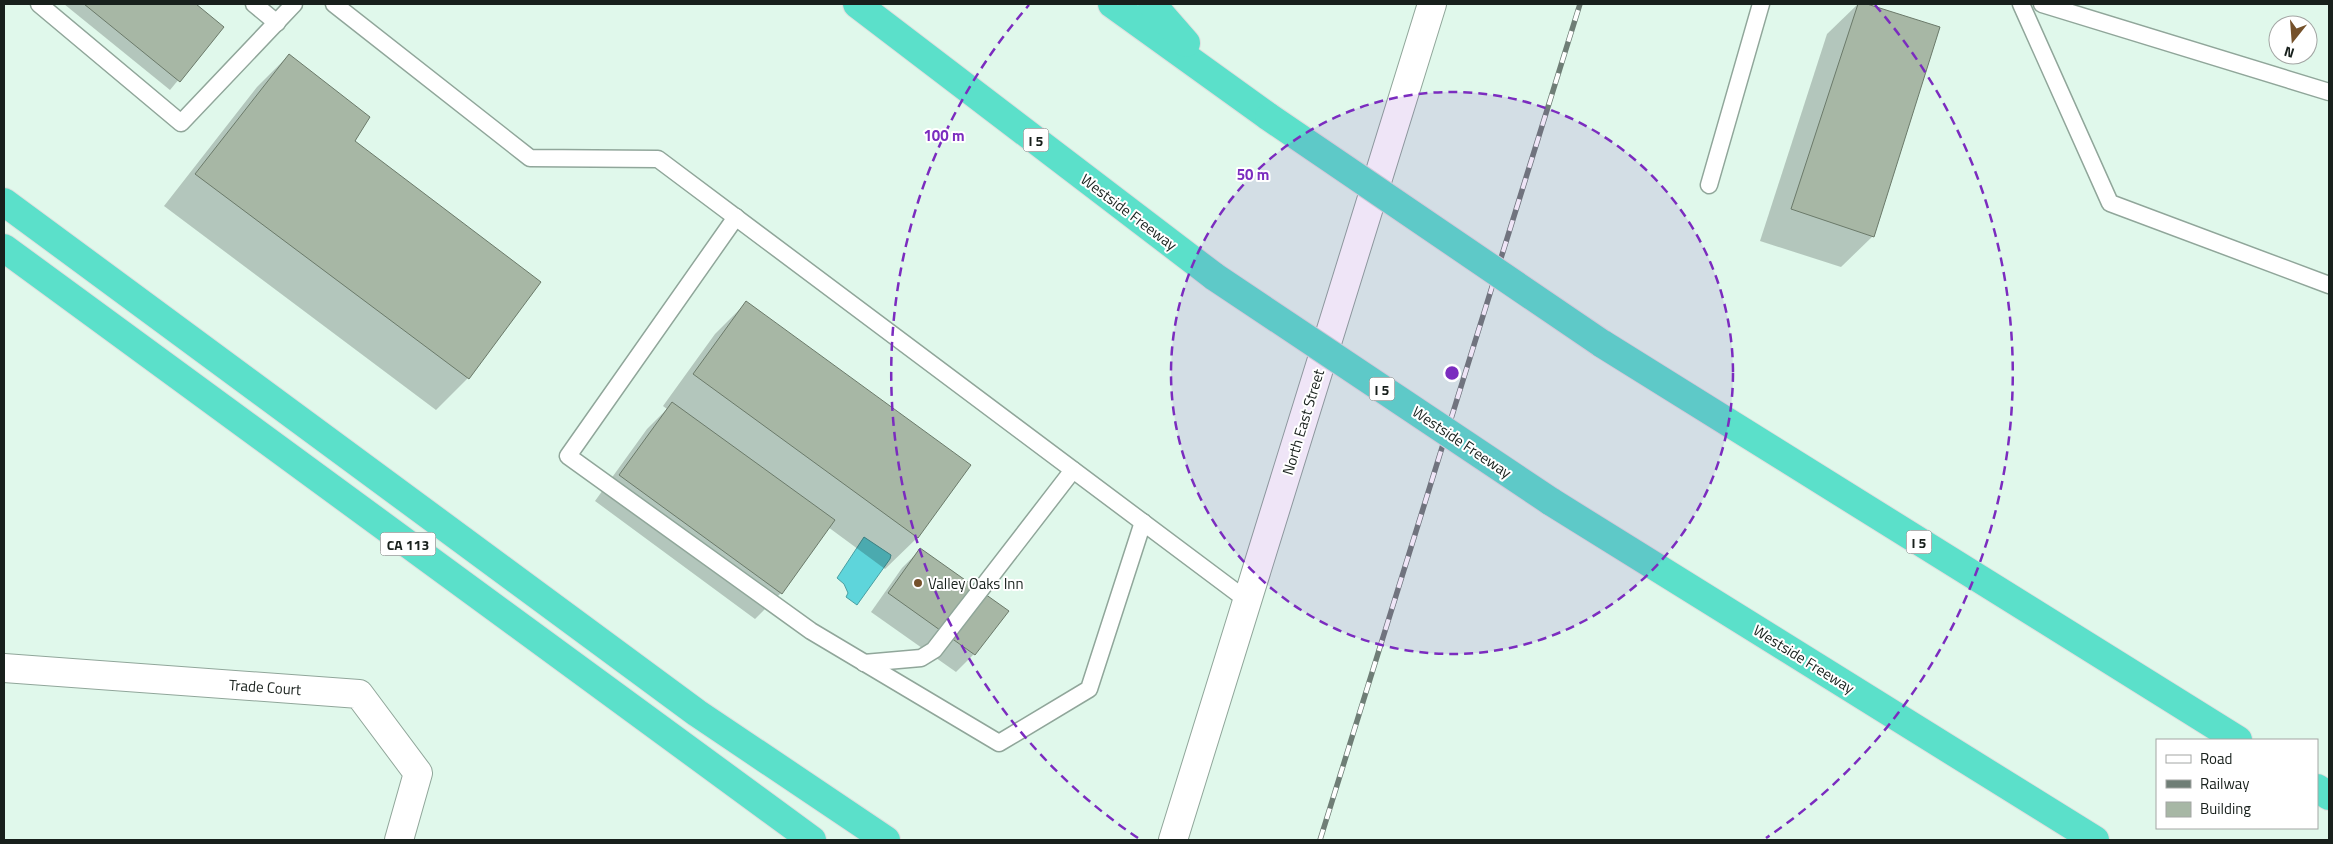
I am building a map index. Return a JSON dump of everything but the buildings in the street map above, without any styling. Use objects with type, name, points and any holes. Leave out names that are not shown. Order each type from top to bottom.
[{"type":"highway","name":"Westside Freeway","points":[[857,4],[1215,277],[1550,500],[2096,840]]},
{"type":"highway","name":"I 5","points":[[1112,4],[1269,117],[1601,344],[2236,739]]},
{"type":"highway","points":[[1152,4],[1214,77]]},
{"type":"highway","points":[[4,202],[697,713],[886,840]]},
{"type":"highway","name":"CA 113","points":[[4,248],[812,840]]},
{"type":"highway","points":[[2318,789],[2329,796]]},
{"type":"main road","name":"North East Street","points":[[1174,840],[1432,4]]},
{"type":"main road","name":"Trade Court","points":[[4,668],[359,694],[418,773],[399,840]]},
{"type":"lane","points":[[38,4],[180,123],[294,4]]},
{"type":"lane","points":[[254,4],[277,22]]},
{"type":"lane","points":[[334,4],[530,158],[658,159],[1248,601]]},
{"type":"lane","points":[[1709,185],[1761,4]]},
{"type":"lane","points":[[2021,4],[2110,203],[2329,285]]},
{"type":"lane","points":[[2042,4],[2329,92]]},
{"type":"lane","points":[[736,217],[568,456],[811,631],[999,743],[1089,689],[1143,522]]},
{"type":"lane","points":[[864,663],[922,658],[934,650],[1073,470]]},
{"type":"water","points":[[864,537],[891,555],[857,605],[846,597],[848,593],[844,584],[837,578]]},
{"type":"railway","points":[[1320,840],[1580,4]]},
{"type":"place","name":"Valley Oaks Inn","points":[[918,583]]}]
